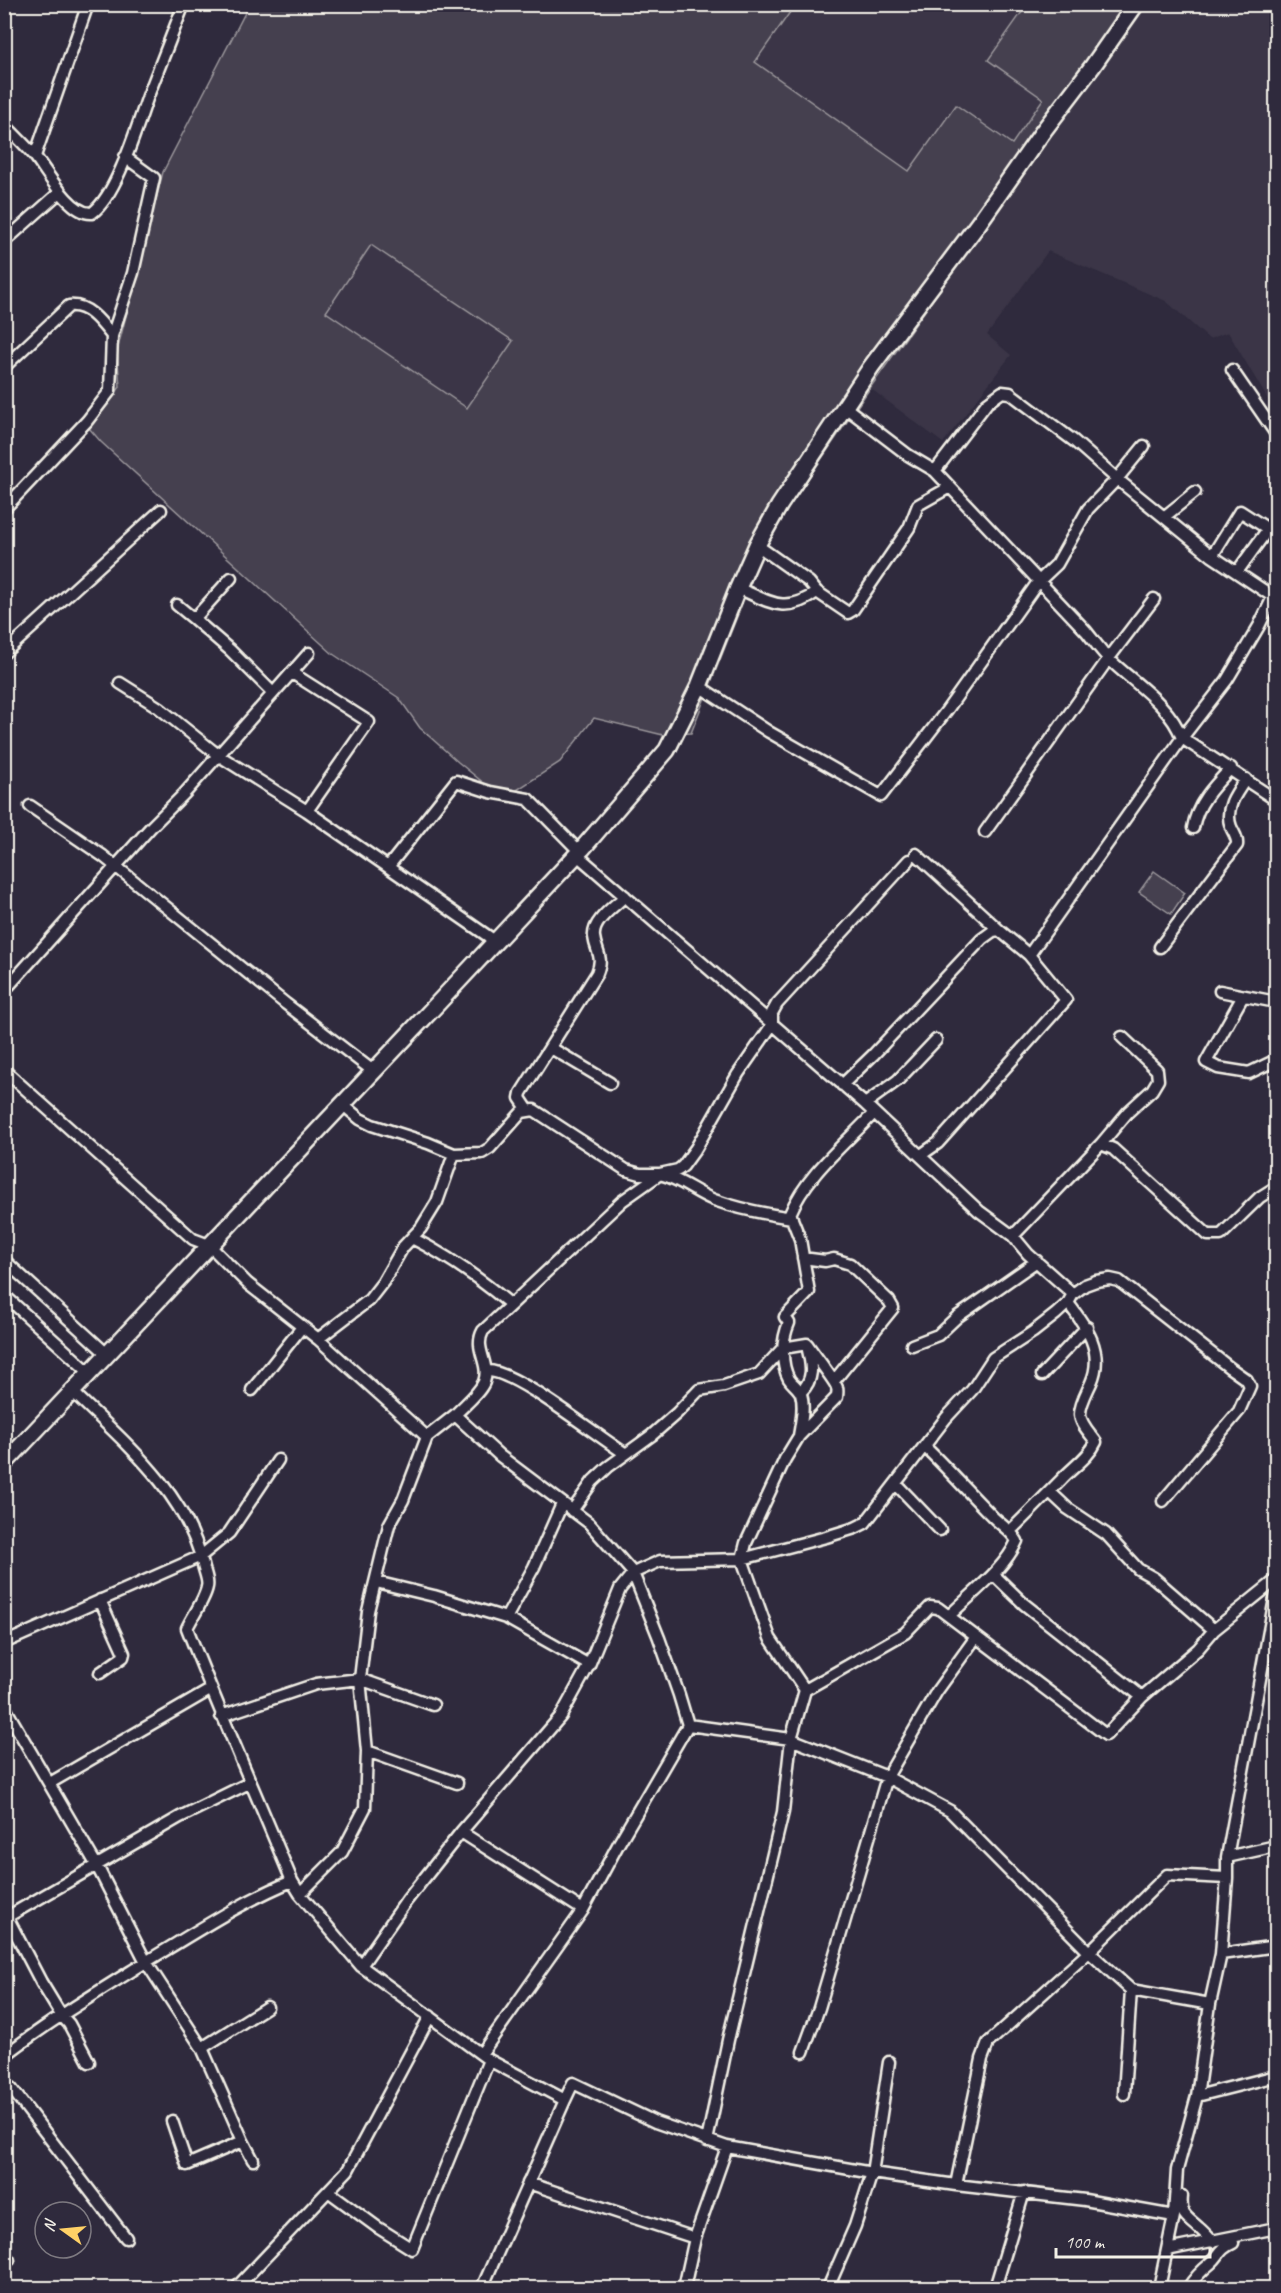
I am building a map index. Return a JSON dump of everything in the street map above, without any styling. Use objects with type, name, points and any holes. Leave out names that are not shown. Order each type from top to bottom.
[{"type":"street","points":[[34,156],[87,4]]},
{"type":"street","points":[[4,124],[34,156],[60,192],[84,212],[92,213],[98,209],[111,188],[125,157],[184,4]]},
{"type":"street","points":[[4,1464],[577,853],[667,750],[699,686],[757,545],[779,506],[871,367],[978,224],[1044,129],[1092,67],[1136,4]]},
{"type":"street","points":[[4,509],[87,421],[110,391],[112,336],[133,273],[154,178],[125,157]]},
{"type":"street","points":[[4,242],[60,192]]},
{"type":"street","points":[[4,367],[69,306],[81,306],[89,311],[112,336]]},
{"type":"street","points":[[1232,370],[1276,434]]},
{"type":"street","points":[[935,471],[987,403],[1002,392],[1010,393],[1074,441],[1212,556],[1275,596],[1227,680],[1182,738],[1029,955]]},
{"type":"street","points":[[845,407],[915,460],[935,471],[1108,658],[1167,712],[1178,725],[1182,738],[1231,768],[1276,800]]},
{"type":"street","points":[[699,686],[769,732],[881,796],[941,719],[1038,582],[1057,564],[1088,509],[1144,446]]},
{"type":"street","points":[[757,545],[848,613],[853,610],[909,528],[918,505],[950,487]]},
{"type":"street","points":[[1164,517],[1195,492]]},
{"type":"street","points":[[4,653],[161,510]]},
{"type":"street","points":[[1212,556],[1240,511],[1268,529],[1237,572]]},
{"type":"street","points":[[194,619],[231,578]]},
{"type":"street","points":[[738,588],[783,606],[803,602],[817,592]]},
{"type":"street","points":[[985,832],[1108,658],[1154,599]]},
{"type":"street","points":[[177,605],[230,650],[273,693]]},
{"type":"street","points":[[4,991],[309,653]]},
{"type":"street","points":[[292,673],[369,722],[308,811]]},
{"type":"street","points":[[120,683],[158,707],[218,755],[308,811],[495,941]]},
{"type":"street","points":[[1193,828],[1199,807],[1231,768]]},
{"type":"street","points":[[1161,947],[1237,845],[1238,839],[1228,820],[1234,797],[1246,779]]},
{"type":"street","points":[[388,867],[456,781],[490,792],[528,799],[577,853],[865,1104],[979,1211],[1012,1236],[1037,1261],[1070,1298],[1087,1327],[1096,1353],[1096,1368],[1080,1414],[1083,1424],[1096,1442],[1090,1454],[1080,1460],[1051,1492],[1011,1530]]},
{"type":"street","points":[[30,806],[104,856],[286,1004],[373,1071]]},
{"type":"street","points":[[342,1104],[360,1119],[372,1125],[454,1154],[482,1153],[490,1148],[522,1112],[528,1110],[542,1114],[626,1170],[640,1174],[660,1174],[678,1170],[689,1159],[738,1074],[772,1025],[772,1013],[777,1004],[912,857],[1029,955],[1066,1000],[938,1143],[921,1155]]},
{"type":"street","points":[[528,1110],[520,1098],[521,1093],[597,973],[601,959],[594,939],[594,930],[605,914],[625,896]]},
{"type":"street","points":[[842,1085],[982,939],[993,931],[999,930]]},
{"type":"street","points":[[1220,991],[1276,1002]]},
{"type":"street","points":[[1243,996],[1206,1062],[1218,1068],[1249,1073],[1276,1060]]},
{"type":"street","points":[[1012,1236],[1101,1144],[1128,1112],[1152,1090],[1159,1074],[1151,1063],[1122,1037]]},
{"type":"street","points":[[865,1104],[898,1080],[936,1040]]},
{"type":"street","points":[[551,1048],[610,1083]]},
{"type":"street","points":[[4,1070],[192,1239],[209,1245],[248,1284],[318,1339],[427,1437]]},
{"type":"street","points":[[799,1436],[801,1392],[789,1379],[783,1348],[784,1334],[789,1323],[785,1317],[809,1292],[800,1239],[790,1214],[795,1202],[810,1182],[874,1113]]},
{"type":"street","points":[[1101,1144],[1113,1149],[1208,1234],[1221,1235],[1260,1197],[1276,1187]]},
{"type":"street","points":[[318,1339],[369,1299],[383,1282],[403,1246],[421,1228],[437,1202],[454,1154]]},
{"type":"street","points":[[660,1174],[676,1179],[712,1199],[751,1211],[792,1218]]},
{"type":"street","points":[[300,1894],[342,1852],[365,1808],[367,1751],[360,1679],[368,1611],[389,1525],[403,1500],[427,1437],[455,1415],[482,1385],[486,1371],[478,1346],[480,1336],[510,1304],[622,1201],[660,1174]]},
{"type":"street","points":[[412,1238],[472,1273],[510,1304]]},
{"type":"street","points":[[803,1258],[825,1261],[834,1259],[850,1264],[889,1301],[893,1308],[834,1381]]},
{"type":"street","points":[[4,1260],[108,1355]]},
{"type":"street","points":[[912,1345],[938,1335],[957,1317],[1037,1261]]},
{"type":"street","points":[[361,1966],[407,1900],[461,1832],[561,1716],[589,1665],[620,1589],[633,1574],[660,1560],[742,1559],[855,1528],[874,1514],[946,1418],[972,1390],[993,1358],[1033,1332],[1085,1284],[1096,1281],[1119,1281],[1247,1380],[1250,1386],[1239,1411],[1163,1501]]},
{"type":"street","points":[[4,1295],[90,1373]]},
{"type":"street","points":[[252,1390],[303,1327]]},
{"type":"street","points":[[1042,1375],[1087,1327]]},
{"type":"street","points":[[572,1512],[593,1481],[677,1413],[699,1390],[724,1386],[759,1374],[783,1348],[807,1344]]},
{"type":"street","points":[[805,1690],[770,1638],[742,1559],[746,1543],[773,1482],[799,1436],[837,1398],[838,1389],[834,1381],[807,1344]]},
{"type":"street","points":[[801,1392],[813,1371],[807,1344]]},
{"type":"street","points":[[486,1371],[501,1372],[521,1383],[582,1422],[604,1441],[626,1454]]},
{"type":"street","points":[[73,1392],[132,1446],[156,1476],[191,1530],[201,1556],[208,1586],[187,1628],[221,1716],[292,1881],[300,1894],[361,1966],[485,2057],[565,2100]]},
{"type":"street","points":[[328,2191],[412,2249],[485,2057],[583,1910],[619,1842],[688,1725],[680,1695],[633,1574],[589,1523],[500,1456],[455,1415]]},
{"type":"street","points":[[925,1447],[997,1521],[1011,1530],[1017,1541],[994,1575],[981,1584],[949,1616]]},
{"type":"street","points":[[4,1643],[201,1556],[229,1533],[278,1460]]},
{"type":"street","points":[[896,1484],[940,1530]]},
{"type":"street","points":[[1051,1492],[1067,1508],[1106,1534],[1138,1569],[1154,1578],[1214,1630]]},
{"type":"street","points":[[506,1618],[534,1567],[562,1504]]},
{"type":"street","points":[[994,1575],[1024,1604],[1142,1697]]},
{"type":"street","points":[[707,2141],[739,1993],[783,1812],[791,1739],[805,1690],[905,1633],[930,1607],[938,1608],[1106,1736],[1142,1697],[1198,1649],[1214,1630],[1276,1580]]},
{"type":"street","points":[[376,1582],[434,1596],[506,1618],[589,1665]]},
{"type":"street","points":[[1160,2289],[1174,2216],[1177,2170],[1197,2096],[1210,2004],[1221,1954],[1227,1857],[1271,1646],[1276,1593]]},
{"type":"street","points":[[100,1600],[124,1653],[119,1660],[100,1673]]},
{"type":"street","points":[[803,2052],[819,2008],[886,1777],[937,1691],[976,1637]]},
{"type":"street","points":[[221,1716],[316,1684],[360,1679],[433,1705]]},
{"type":"street","points":[[50,1783],[210,1690]]},
{"type":"street","points":[[4,1706],[97,1866],[146,1962],[202,2048],[253,2160]]},
{"type":"street","points":[[688,1725],[791,1739],[886,1777],[950,1811],[1089,1952],[1131,1990],[1210,2004]]},
{"type":"street","points":[[367,1751],[457,1783]]},
{"type":"street","points":[[89,2062],[6,1915],[97,1866],[180,1817],[251,1782]]},
{"type":"street","points":[[461,1832],[583,1910]]},
{"type":"street","points":[[1227,1857],[1276,1846]]},
{"type":"street","points":[[956,2185],[982,2059],[988,2043],[1089,1952],[1167,1875],[1227,1878]]},
{"type":"street","points":[[4,2053],[8,2053],[61,2015],[239,1905],[292,1881]]},
{"type":"street","points":[[1221,1954],[1276,1947]]},
{"type":"street","points":[[1124,2094],[1131,1990]]},
{"type":"street","points":[[202,2048],[267,2007]]},
{"type":"street","points":[[236,2289],[348,2170],[430,2016]]},
{"type":"street","points":[[828,2289],[855,2226],[872,2173],[889,2062]]},
{"type":"street","points":[[1197,2096],[1276,2076]]},
{"type":"street","points":[[482,2289],[573,2082],[655,2122],[727,2147],[872,2173],[1024,2192],[1174,2216]]},
{"type":"street","points":[[4,2093],[11,2088],[126,2238]]},
{"type":"street","points":[[172,2121],[187,2165],[243,2141]]},
{"type":"street","points":[[684,2289],[695,2238],[727,2147]]},
{"type":"street","points":[[1177,2170],[1182,2177],[1181,2209],[1188,2220],[1200,2228],[1213,2242]]},
{"type":"street","points":[[528,2183],[695,2238]]},
{"type":"street","points":[[995,2289],[1024,2192]]},
{"type":"street","points":[[1167,2250],[1276,2228]]},
{"type":"street","points":[[1188,2289],[1201,2269],[1213,2262],[1221,2248],[1250,2234]]},
{"type":"shaded area","points":[[249,5],[795,5],[755,62],[909,171],[956,105],[1012,144],[1043,99],[988,60],[1027,5],[1142,5],[870,388],[788,508],[761,556],[691,733],[663,735],[594,718],[560,762],[514,792],[485,784],[458,762],[420,728],[399,698],[333,654],[101,442],[89,428],[120,387],[117,351],[163,172]],"holes":[[[371,245],[513,341],[467,408],[326,312]]]},
{"type":"shaded area","points":[[795,5],[1027,5],[988,60],[1043,99],[1012,144],[955,105],[909,171],[755,62]]},
{"type":"shaded area","points":[[1142,5],[1276,5],[1276,413],[1228,332],[1209,339],[1166,301],[1048,251],[987,335],[1011,355],[943,443],[870,388]]},
{"type":"shaded area","points":[[371,244],[513,341],[467,408],[326,312]]},
{"type":"shaded area","points":[[1154,871],[1185,893],[1171,914],[1139,892]]}]
